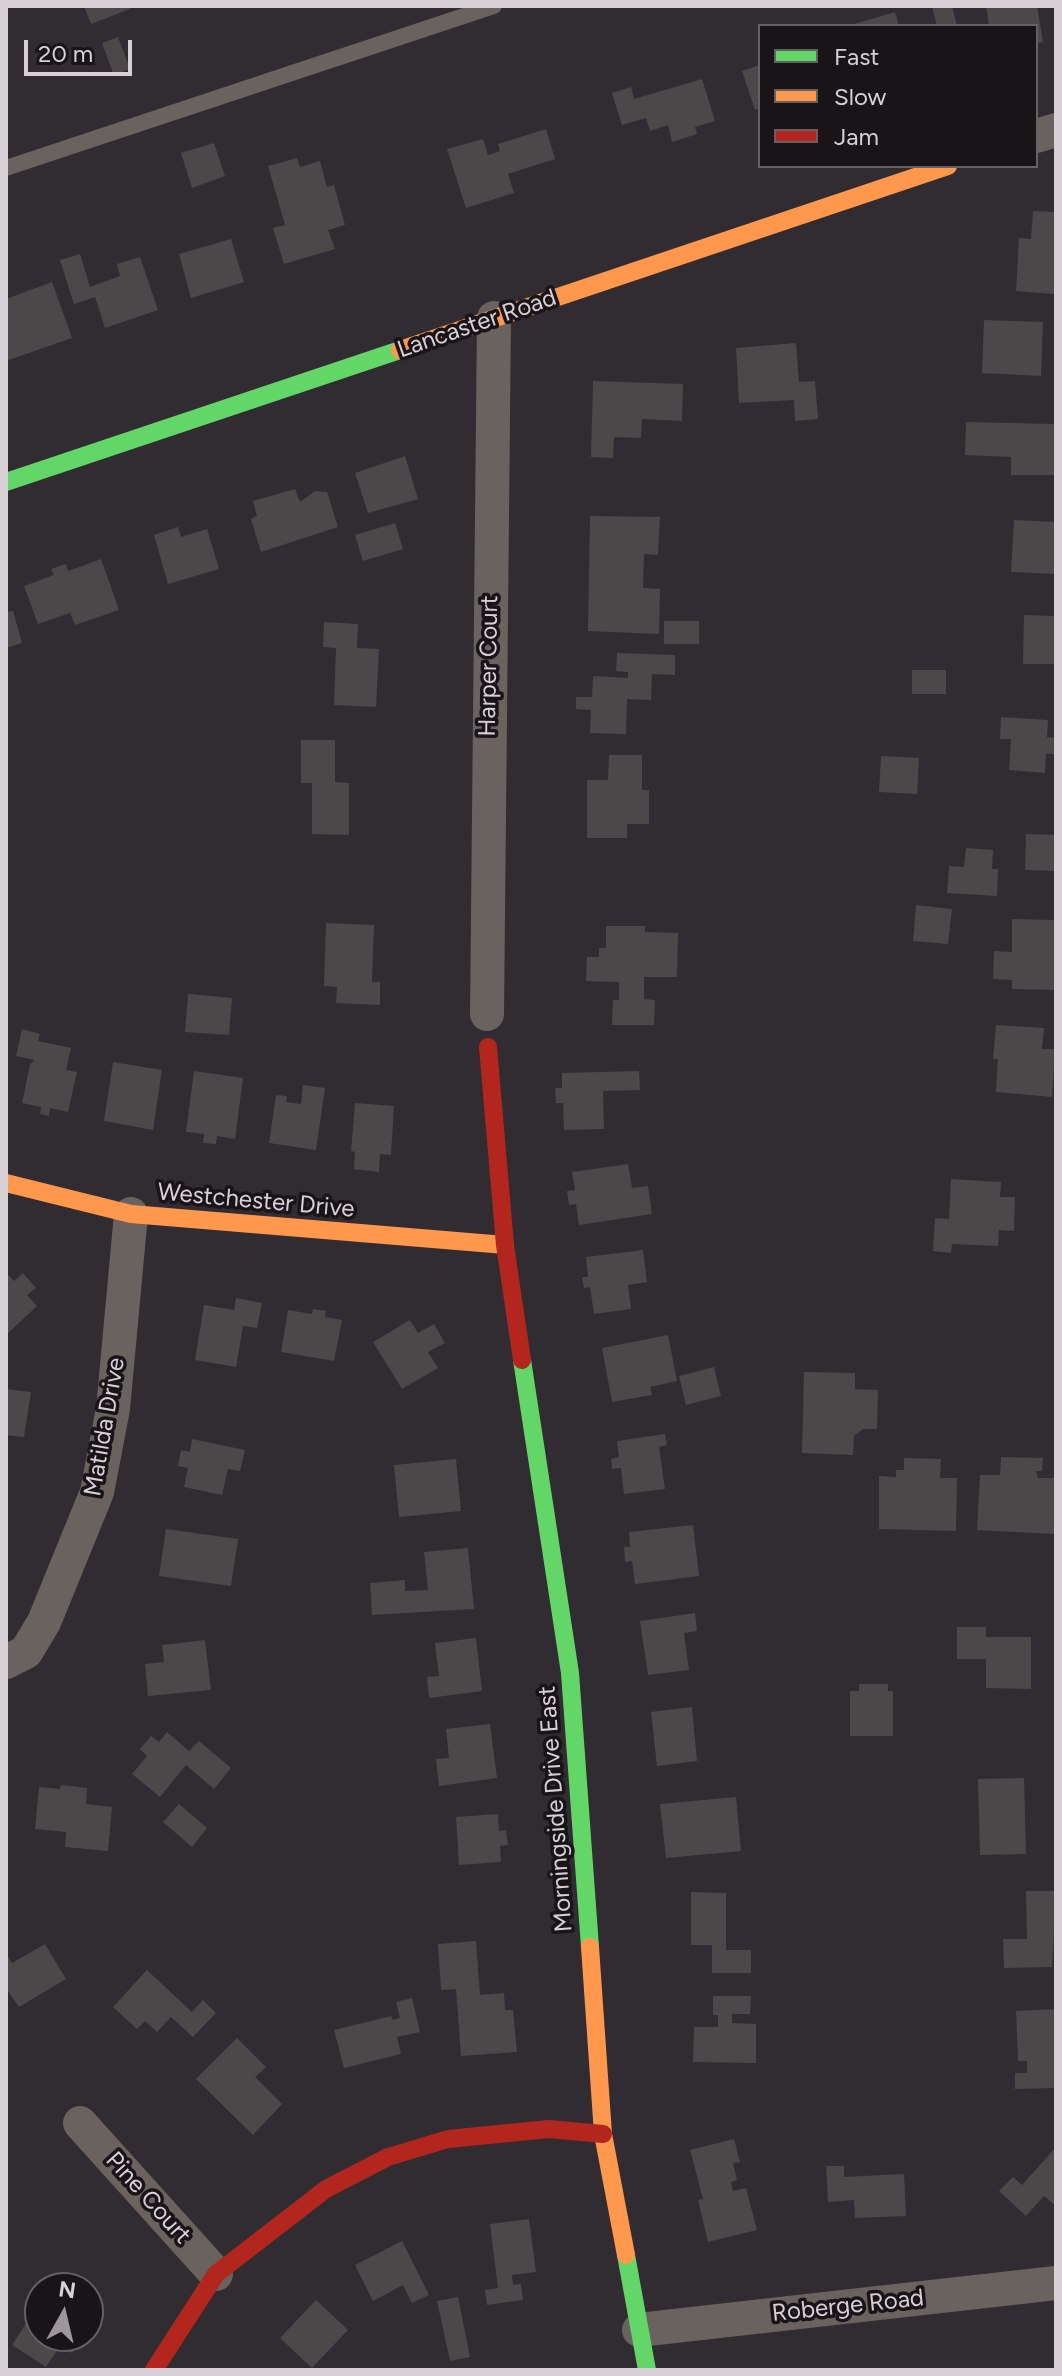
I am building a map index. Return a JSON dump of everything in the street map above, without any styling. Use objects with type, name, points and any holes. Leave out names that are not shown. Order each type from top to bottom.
[{"type":"street","name":"Lancaster Road","points":[[6,482],[942,168]]},
{"type":"street","name":"Harper Court","points":[[494,318],[487,1030],[505,1245]]},
{"type":"street","name":"Westchester Drive","points":[[6,1183],[131,1214],[505,1245]]},
{"type":"street","name":"Matilda Drive","points":[[6,1662],[26,1652],[44,1622],[97,1492],[113,1409],[131,1214]]},
{"type":"street","name":"Morningside Drive East","points":[[505,1245],[570,1673],[603,2134],[647,2370]]},
{"type":"street","name":"Pine Court","points":[[80,2123],[216,2274]]},
{"type":"street","points":[[154,2370],[216,2274],[326,2189],[418,2146],[448,2139],[549,2129],[603,2134]]},
{"type":"street","name":"Roberge Road","points":[[639,2330],[1056,2283]]},
{"type":"lane","points":[[6,168],[494,6]]},
{"type":"building","points":[[84,6],[129,6],[130,9],[91,24]]},
{"type":"building","points":[[932,6],[952,6],[956,24],[936,24]]},
{"type":"building","points":[[986,6],[1037,6],[1043,42],[1038,43],[1038,24],[989,24]]},
{"type":"building","points":[[895,12],[898,24],[854,24]]},
{"type":"building","points":[[118,37],[130,69],[117,74],[113,73],[102,43]]},
{"type":"building","points":[[758,66],[758,109],[755,110],[742,71]]},
{"type":"building","points":[[702,79],[715,121],[695,127],[697,134],[672,142],[668,125],[650,131],[646,118],[622,125],[612,93],[631,87],[634,99]]},
{"type":"building","points":[[546,129],[555,159],[508,174],[514,193],[466,208],[447,149],[483,139],[488,155],[500,151],[498,144]]},
{"type":"building","points":[[214,143],[225,176],[192,188],[181,153]]},
{"type":"building","points":[[297,158],[300,167],[320,161],[327,187],[334,185],[345,225],[328,230],[335,249],[284,264],[273,228],[285,225],[268,166]]},
{"type":"building","points":[[1033,211],[1056,212],[1054,294],[1016,291],[1019,238],[1031,239]]},
{"type":"building","points":[[231,239],[244,282],[191,298],[179,254]]},
{"type":"building","points":[[80,254],[90,287],[120,276],[117,264],[140,257],[158,310],[105,328],[95,297],[74,304],[60,260]]},
{"type":"building","points":[[52,282],[72,338],[6,361],[6,299]]},
{"type":"building","points":[[984,320],[1043,322],[1041,376],[982,373]]},
{"type":"building","points":[[796,343],[799,382],[815,381],[818,419],[795,421],[794,400],[739,403],[736,348]]},
{"type":"building","points":[[593,381],[683,384],[682,421],[642,419],[641,438],[614,437],[613,458],[591,457]]},
{"type":"building","points":[[966,422],[1054,424],[1055,475],[1011,475],[1011,457],[965,455]]},
{"type":"building","points":[[405,456],[418,499],[368,513],[355,473]]},
{"type":"building","points":[[295,489],[300,502],[315,491],[327,492],[338,527],[261,552],[251,519],[257,516],[253,501]]},
{"type":"building","points":[[590,516],[660,517],[658,555],[644,554],[643,588],[660,589],[659,634],[588,631]]},
{"type":"building","points":[[1014,520],[1056,522],[1056,574],[1011,572]]},
{"type":"building","points":[[395,523],[403,549],[363,561],[355,535]]},
{"type":"building","points":[[178,527],[181,537],[207,529],[219,569],[168,584],[154,535]]},
{"type":"building","points":[[101,559],[119,610],[75,625],[70,613],[38,624],[24,586],[54,575],[51,569],[66,564],[68,571]]},
{"type":"building","points":[[13,611],[22,643],[6,648],[6,612]]},
{"type":"building","points":[[1024,615],[1056,616],[1056,664],[1023,664]]},
{"type":"building","points":[[664,621],[699,621],[699,644],[664,644]]},
{"type":"building","points":[[324,622],[358,624],[357,648],[379,649],[376,707],[334,705],[336,648],[323,647]]},
{"type":"building","points":[[617,653],[675,655],[675,675],[652,674],[651,700],[627,699],[626,734],[590,733],[591,710],[576,709],[576,697],[592,697],[593,676],[628,678],[628,672],[616,671]]},
{"type":"building","points":[[912,670],[946,670],[946,694],[912,694]]},
{"type":"building","points":[[1001,717],[1048,720],[1047,737],[1056,738],[1056,754],[1046,754],[1045,773],[1009,770],[1011,739],[1000,739]]},
{"type":"building","points":[[301,740],[335,740],[335,782],[349,783],[349,835],[312,834],[312,783],[301,783]]},
{"type":"building","points":[[609,755],[642,755],[642,790],[649,790],[649,824],[627,824],[627,838],[587,838],[587,780],[608,780]]},
{"type":"building","points":[[881,756],[919,758],[917,794],[879,792]]},
{"type":"building","points":[[1026,834],[1056,835],[1056,871],[1025,870]]},
{"type":"building","points":[[966,848],[993,850],[992,869],[998,869],[997,896],[947,893],[949,866],[964,867]]},
{"type":"building","points":[[916,905],[952,909],[948,944],[913,941]]},
{"type":"building","points":[[1012,919],[1056,920],[1056,990],[1012,989],[1012,980],[993,979],[994,951],[1012,952]]},
{"type":"building","points":[[326,923],[374,925],[372,982],[380,982],[380,1005],[336,1003],[337,987],[324,986]]},
{"type":"building","points":[[606,926],[645,926],[645,932],[678,933],[677,977],[644,977],[644,999],[655,1000],[654,1025],[612,1025],[613,1000],[619,1000],[619,982],[586,981],[587,957],[599,957],[599,948],[606,948]]},
{"type":"building","points":[[188,994],[232,998],[229,1035],[185,1032]]},
{"type":"building","points":[[996,1025],[1044,1028],[1042,1049],[1055,1049],[1052,1097],[996,1092],[998,1059],[993,1059]]},
{"type":"building","points":[[22,1029],[40,1034],[38,1041],[71,1048],[66,1070],[77,1072],[68,1112],[50,1108],[49,1116],[40,1114],[41,1107],[22,1103],[30,1064],[35,1060],[16,1056]]},
{"type":"building","points":[[113,1062],[162,1070],[153,1130],[104,1121]]},
{"type":"building","points":[[194,1071],[243,1078],[235,1139],[217,1136],[216,1144],[203,1143],[204,1134],[186,1132]]},
{"type":"building","points":[[639,1071],[640,1090],[603,1091],[604,1129],[564,1130],[563,1103],[556,1103],[555,1088],[562,1088],[562,1073]]},
{"type":"building","points":[[303,1085],[325,1088],[316,1150],[269,1143],[276,1095],[287,1096],[286,1102],[301,1104]]},
{"type":"building","points":[[355,1103],[394,1106],[391,1155],[380,1154],[379,1172],[354,1169],[355,1152],[351,1151]]},
{"type":"building","points":[[628,1164],[632,1188],[648,1186],[652,1214],[579,1225],[576,1204],[569,1205],[567,1191],[575,1190],[572,1172]]},
{"type":"building","points":[[951,1179],[1001,1182],[1000,1197],[1015,1197],[1014,1231],[999,1230],[998,1246],[952,1244],[951,1253],[933,1251],[935,1218],[949,1219]]},
{"type":"building","points":[[643,1250],[647,1282],[628,1285],[631,1309],[594,1314],[590,1287],[584,1288],[582,1277],[588,1277],[586,1257]]},
{"type":"building","points":[[6,1273],[14,1281],[23,1273],[36,1288],[27,1295],[37,1306],[6,1335]]},
{"type":"building","points":[[236,1298],[262,1303],[257,1328],[243,1326],[236,1367],[195,1360],[204,1305],[234,1310]]},
{"type":"building","points":[[313,1309],[326,1311],[325,1317],[342,1320],[334,1361],[281,1352],[288,1310],[312,1314]]},
{"type":"building","points":[[410,1320],[418,1333],[434,1324],[445,1343],[428,1352],[438,1368],[402,1389],[373,1342]]},
{"type":"building","points":[[668,1335],[677,1381],[650,1387],[652,1395],[612,1402],[602,1348]]},
{"type":"building","points":[[714,1367],[721,1396],[686,1405],[679,1376]]},
{"type":"building","points":[[804,1372],[855,1373],[855,1389],[878,1390],[877,1429],[863,1429],[854,1436],[853,1455],[802,1453]]},
{"type":"building","points":[[6,1389],[31,1392],[24,1437],[6,1435]]},
{"type":"building","points":[[665,1434],[667,1445],[659,1447],[665,1489],[624,1494],[621,1468],[612,1469],[611,1459],[619,1457],[617,1441]]},
{"type":"building","points":[[192,1439],[245,1450],[240,1471],[228,1469],[222,1495],[184,1487],[188,1468],[178,1466],[181,1450],[190,1452]]},
{"type":"building","points":[[1001,1457],[1043,1458],[1042,1471],[1036,1471],[1038,1478],[1056,1478],[1055,1534],[977,1530],[980,1475],[1000,1475]]},
{"type":"building","points":[[904,1458],[941,1459],[940,1478],[957,1478],[956,1531],[879,1529],[879,1476],[896,1477],[896,1470],[904,1470]]},
{"type":"building","points":[[456,1459],[461,1511],[399,1517],[394,1465]]},
{"type":"building","points":[[693,1525],[699,1576],[635,1584],[632,1561],[625,1562],[624,1547],[630,1547],[629,1532]]},
{"type":"building","points":[[166,1529],[238,1539],[231,1586],[159,1576]]},
{"type":"building","points":[[468,1548],[474,1609],[372,1615],[370,1583],[405,1580],[405,1591],[428,1590],[424,1552]]},
{"type":"building","points":[[695,1613],[697,1631],[684,1633],[689,1670],[648,1675],[640,1621]]},
{"type":"building","points":[[957,1627],[986,1627],[986,1637],[1031,1637],[1031,1689],[986,1688],[986,1659],[957,1659]]},
{"type":"building","points":[[476,1638],[482,1691],[429,1698],[427,1677],[439,1676],[435,1643]]},
{"type":"building","points":[[205,1640],[211,1690],[148,1696],[145,1664],[164,1662],[162,1645]]},
{"type":"building","points":[[859,1684],[888,1684],[888,1691],[893,1691],[893,1736],[850,1736],[850,1691],[859,1691]]},
{"type":"building","points":[[692,1707],[697,1761],[657,1766],[651,1712]]},
{"type":"building","points":[[490,1724],[497,1778],[439,1786],[436,1759],[449,1758],[446,1729]]},
{"type":"building","points":[[167,1732],[189,1751],[199,1741],[231,1768],[214,1789],[186,1765],[160,1797],[132,1774],[147,1756],[140,1749],[151,1736],[159,1742]]},
{"type":"building","points":[[1024,1778],[1026,1854],[980,1855],[978,1779]]},
{"type":"building","points":[[61,1785],[87,1788],[86,1804],[112,1807],[108,1851],[65,1847],[66,1832],[35,1829],[39,1787],[60,1789]]},
{"type":"building","points":[[736,1797],[741,1851],[666,1858],[660,1804]]},
{"type":"building","points":[[179,1804],[207,1828],[192,1847],[163,1822]]},
{"type":"building","points":[[498,1814],[499,1831],[506,1830],[508,1845],[500,1846],[501,1862],[459,1865],[456,1817]]},
{"type":"building","points":[[1026,1891],[1056,1891],[1052,1967],[1004,1968],[1003,1939],[1027,1939]]},
{"type":"building","points":[[691,1892],[726,1893],[726,1950],[751,1950],[751,1973],[712,1973],[712,1945],[691,1945]]},
{"type":"building","points":[[476,1941],[480,1995],[504,1993],[505,2010],[513,2010],[517,2052],[461,2056],[456,1989],[441,1990],[438,1944]]},
{"type":"building","points":[[45,1944],[66,1979],[19,2007],[6,1988],[6,1953],[12,1963]]},
{"type":"building","points":[[147,1970],[192,2012],[203,2000],[216,2013],[193,2037],[171,2017],[157,2032],[145,2021],[137,2029],[113,2007]]},
{"type":"building","points":[[713,1996],[751,1996],[750,2014],[732,2014],[732,2023],[756,2024],[756,2063],[693,2062],[694,2027],[718,2027],[718,2015],[713,2015]]},
{"type":"building","points":[[412,1998],[420,2032],[397,2037],[401,2054],[344,2068],[334,2030],[391,2016],[393,2020],[400,2018],[396,2002]]},
{"type":"building","points":[[1056,2009],[1054,2088],[1015,2089],[1015,2073],[1027,2073],[1027,2061],[1018,2061],[1016,2011]]},
{"type":"building","points":[[237,2038],[266,2067],[255,2077],[282,2104],[253,2135],[196,2079]]},
{"type":"building","points":[[734,2139],[740,2162],[733,2163],[737,2180],[731,2182],[733,2191],[746,2188],[757,2230],[708,2242],[698,2200],[703,2199],[690,2150]]},
{"type":"building","points":[[1056,2147],[1056,2206],[1044,2196],[1026,2216],[999,2191],[1013,2177],[1022,2185]]},
{"type":"building","points":[[826,2166],[844,2166],[844,2177],[904,2174],[906,2216],[855,2218],[854,2200],[828,2202]]},
{"type":"building","points":[[529,2219],[536,2272],[512,2275],[513,2285],[521,2284],[523,2300],[487,2305],[485,2290],[498,2288],[490,2224]]},
{"type":"building","points":[[402,2241],[429,2295],[412,2303],[403,2285],[373,2301],[355,2265]]},
{"type":"building","points":[[458,2297],[470,2357],[450,2361],[437,2301]]},
{"type":"building","points":[[316,2300],[348,2330],[312,2368],[280,2338]]},
{"type":"building","points":[[24,2326],[24,2352],[56,2352],[46,2367],[12,2345]]},
{"type":"traffic: fast","points":[[6,482],[400,350]]},
{"type":"traffic: fast","points":[[522,1360],[570,1673],[590,1947]]},
{"type":"traffic: fast","points":[[626,2255],[647,2370]]},
{"type":"traffic: slow","points":[[400,350],[942,168]]},
{"type":"traffic: slow","points":[[6,1183],[131,1214],[505,1245]]},
{"type":"traffic: slow","points":[[590,1947],[603,2134],[626,2255]]},
{"type":"traffic: jam","points":[[488,1047],[505,1245],[522,1360]]},
{"type":"traffic: jam","points":[[154,2370],[216,2274],[326,2189],[388,2157],[448,2139],[549,2129],[603,2134]]}]
